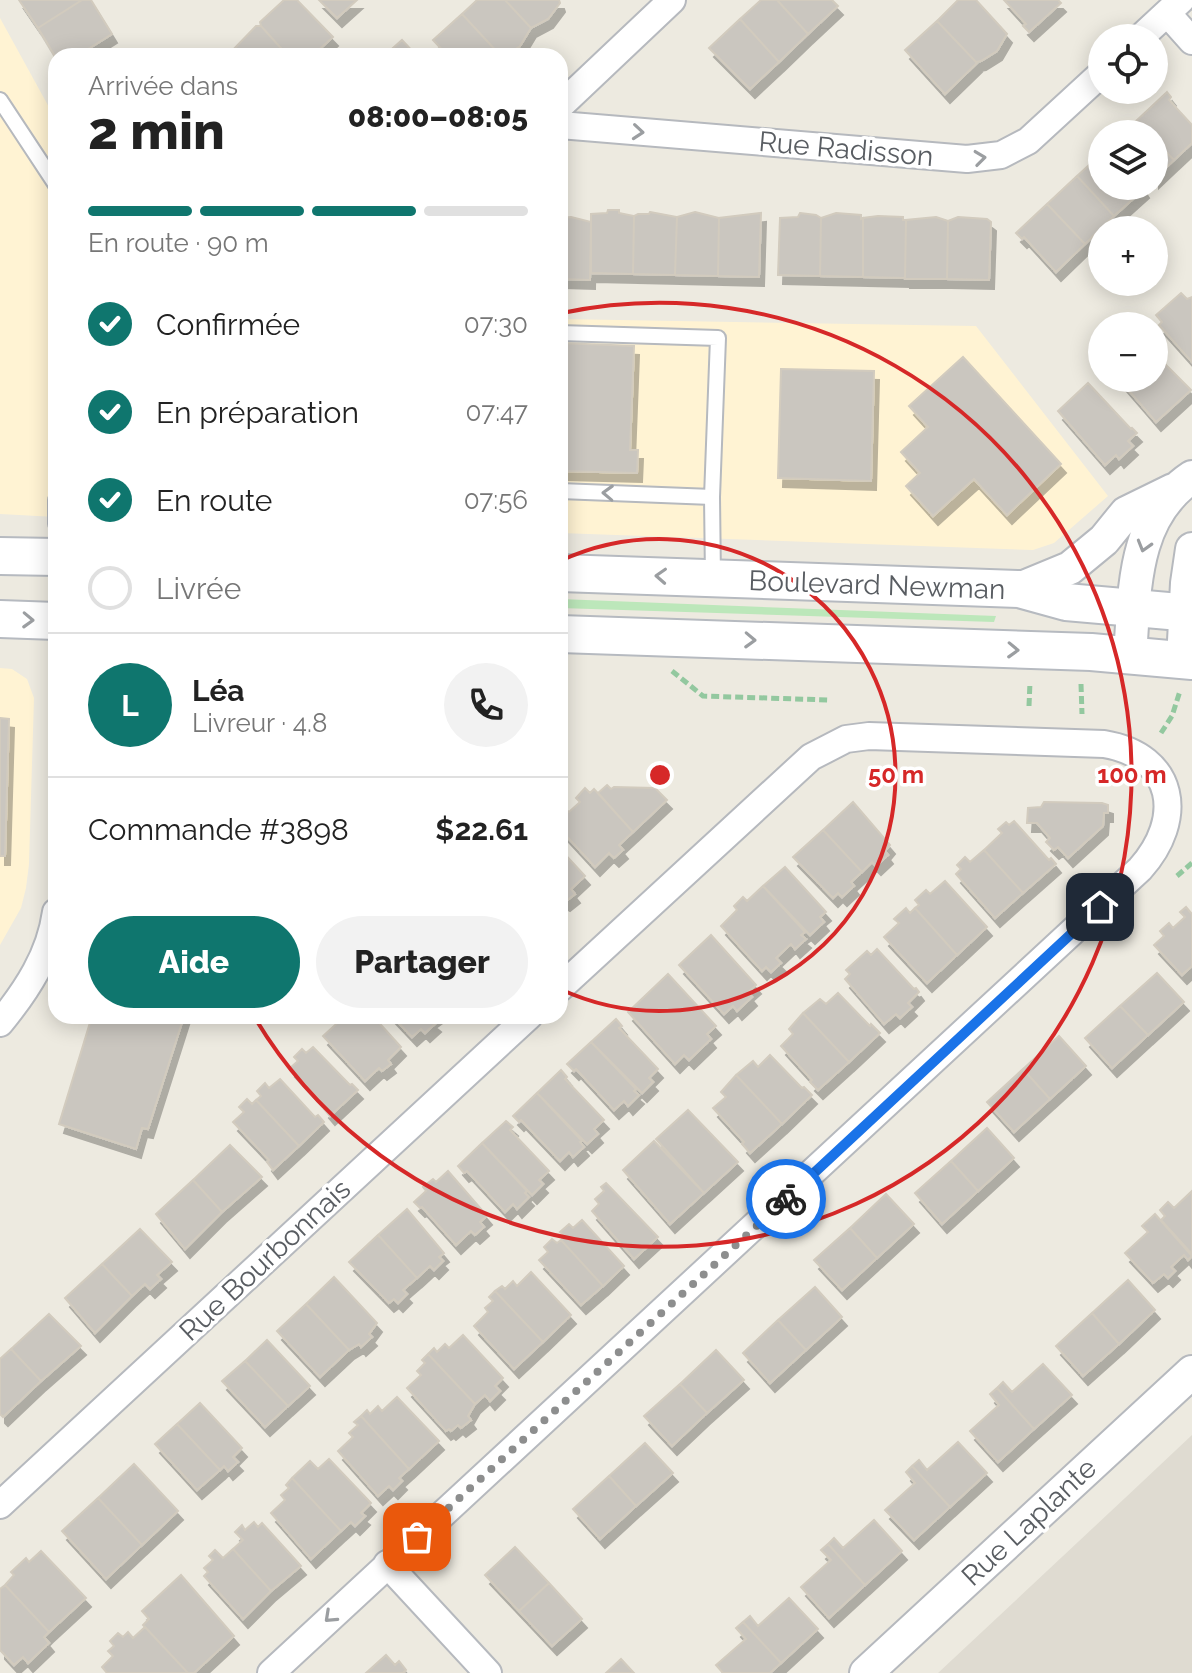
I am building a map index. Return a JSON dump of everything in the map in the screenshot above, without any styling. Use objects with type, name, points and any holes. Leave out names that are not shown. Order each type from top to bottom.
[{"type":"main road","points":[[0,556],[48,557]]},
{"type":"main road","name":"Boulevard Newman","points":[[568,573],[1019,589],[1066,602],[1189,612]]},
{"type":"main road","points":[[0,619],[48,621]]},
{"type":"main road","points":[[568,634],[1130,655],[1186,668]]},
{"type":"street","points":[[568,98],[672,0]]},
{"type":"street","points":[[1155,24],[1174,7],[1192,41]]},
{"type":"street","name":"Rue Radisson","points":[[568,126],[967,159],[1001,155],[1028,141],[1088,86]]},
{"type":"street","points":[[1019,589],[1070,568],[1104,540],[1126,513],[1182,484]]},
{"type":"street","points":[[1130,655],[1143,546],[1156,514],[1182,484]]},
{"type":"street","points":[[1186,668],[1187,583],[1192,549]]},
{"type":"street","points":[[271,1673],[1123,885],[1152,856],[1165,830],[1169,803],[1160,778],[1141,757],[1116,746],[869,736],[837,743],[811,757],[568,981]]},
{"type":"street","points":[[0,1023],[35,973],[48,945]]},
{"type":"street","name":"Rue Bourbonnais","points":[[0,1505],[520,1024]]},
{"type":"street","name":"Rue Laplante","points":[[866,1673],[1192,1372]]},
{"type":"street","points":[[387,1564],[488,1673]]},
{"type":"lane","points":[[0,100],[48,173]]},
{"type":"lane","points":[[568,333],[718,338],[712,497],[713,579]]},
{"type":"lane","points":[[568,491],[712,497]]},
{"type":"path","points":[[667,667],[703,696],[830,700]]},
{"type":"path","points":[[1161,733],[1176,707],[1186,668]]},
{"type":"path","points":[[1029,706],[1030,677]]},
{"type":"path","points":[[1081,679],[1082,707]]},
{"type":"path","points":[[1177,876],[1192,863]]},
{"type":"shaded area","points":[[0,18],[48,105],[48,517],[0,514]]},
{"type":"shaded area","points":[[568,319],[976,326],[1108,496],[1054,543],[1033,550],[568,533]]},
{"type":"shaded area","points":[[0,668],[12,669],[27,679],[34,698],[26,888],[21,908],[0,945]]},
{"type":"shaded area","points":[[1192,1435],[1192,1673],[938,1673],[1125,1498]]},
{"type":"green space","points":[[568,599],[996,616],[994,622],[568,608]]},
{"type":"building","points":[[19,0],[82,0],[38,28]]},
{"type":"building","points":[[82,0],[91,0],[112,34],[90,48],[50,48],[38,28]]},
{"type":"building","points":[[284,0],[297,0],[333,37],[321,48],[281,48],[260,22]]},
{"type":"building","points":[[319,0],[357,0],[337,18]]},
{"type":"building","points":[[477,0],[505,0],[531,28],[517,48],[494,48],[462,14]]},
{"type":"building","points":[[505,0],[559,0],[560,3],[548,19],[531,28]]},
{"type":"building","points":[[761,0],[777,0],[808,34],[779,62],[740,19]]},
{"type":"building","points":[[777,0],[832,0],[838,6],[808,34]]},
{"type":"building","points":[[958,0],[976,0],[1007,34],[997,51],[981,61],[976,62],[937,21]]},
{"type":"building","points":[[1004,0],[1058,0],[1061,3],[1029,32],[1023,26],[1026,24]]},
{"type":"building","points":[[462,14],[494,48],[440,48],[433,40]]},
{"type":"building","points":[[740,19],[779,62],[750,89],[709,48]]},
{"type":"building","points":[[937,21],[977,63],[945,94],[905,50]]},
{"type":"building","points":[[256,26],[261,26],[281,48],[235,48]]},
{"type":"building","points":[[402,40],[410,48],[393,48]]},
{"type":"building","points":[[1168,93],[1171,97],[1169,100],[1192,125],[1192,143],[1174,160],[1168,154],[1168,120],[1137,120],[1154,104],[1168,104]]},
{"type":"building","points":[[1088,166],[1088,188],[1077,176]]},
{"type":"building","points":[[1077,176],[1088,188],[1088,200],[1099,200],[1114,216],[1088,216],[1088,241],[1085,244],[1047,204]]},
{"type":"building","points":[[1099,200],[1132,200],[1114,216]]},
{"type":"building","points":[[1047,204],[1085,244],[1056,272],[1024,237],[1022,239],[1016,233]]},
{"type":"building","points":[[608,210],[619,210],[619,213],[634,216],[633,274],[591,273],[591,214],[607,213]]},
{"type":"building","points":[[650,212],[677,217],[675,275],[633,274],[634,216]]},
{"type":"building","points":[[695,212],[719,218],[718,276],[675,275],[677,217]]},
{"type":"building","points":[[761,213],[759,277],[718,276],[719,218]]},
{"type":"building","points":[[800,213],[821,218],[820,276],[778,275],[780,218],[798,217]]},
{"type":"building","points":[[836,213],[861,215],[863,218],[863,277],[820,276],[821,218]]},
{"type":"building","points":[[568,217],[591,222],[590,280],[568,279]]},
{"type":"building","points":[[903,217],[906,220],[905,278],[863,277],[863,218]]},
{"type":"building","points":[[936,217],[948,221],[947,279],[905,279],[906,220]]},
{"type":"building","points":[[958,217],[991,222],[989,280],[947,279],[948,221]]},
{"type":"building","points":[[1181,293],[1187,299],[1192,297],[1192,362],[1168,335],[1168,312],[1159,312]]},
{"type":"building","points":[[568,343],[634,346],[630,450],[638,450],[637,473],[568,471]]},
{"type":"building","points":[[963,357],[1061,464],[1007,515],[974,479],[933,516],[906,486],[920,473],[901,452],[928,427],[909,406]]},
{"type":"building","points":[[1168,367],[1191,390],[1156,422],[1130,392],[1168,392]]},
{"type":"building","points":[[781,369],[874,371],[871,481],[778,478]]},
{"type":"building","points":[[1088,383],[1088,392],[1096,392],[1137,433],[1128,441],[1133,446],[1119,459],[1116,455],[1105,465],[1058,411]]},
{"type":"building","points":[[0,718],[9,719],[5,856],[0,856]]},
{"type":"building","points":[[607,785],[611,789],[655,788],[667,800],[633,832],[598,793]]},
{"type":"building","points":[[585,788],[590,793],[594,789],[633,832],[619,845],[623,850],[614,858],[609,853],[595,867],[568,838],[568,811],[580,802],[576,798]]},
{"type":"building","points":[[853,802],[890,845],[885,851],[888,855],[876,866],[872,862],[862,872],[823,830]]},
{"type":"building","points":[[1044,802],[1102,803],[1108,805],[1108,813],[1104,813],[1103,826],[1068,858],[1058,847],[1054,850],[1046,842],[1050,838],[1037,823],[1027,823],[1028,808],[1041,807]]},
{"type":"building","points":[[1014,821],[1056,864],[1023,893],[984,850],[1002,833],[998,829],[1006,822],[1009,825]]},
{"type":"building","points":[[823,830],[862,872],[851,882],[854,886],[842,897],[838,893],[833,898],[793,857]]},
{"type":"building","points":[[984,850],[1023,893],[995,918],[956,874],[961,869],[957,865],[965,857],[970,862]]},
{"type":"building","points":[[568,858],[585,876],[571,889],[575,894],[568,900]]},
{"type":"building","points":[[785,867],[826,912],[820,917],[824,922],[810,935],[763,886]]},
{"type":"building","points":[[945,881],[987,927],[957,955],[915,908],[919,905],[915,900],[926,890],[930,894]]},
{"type":"building","points":[[763,886],[805,932],[801,935],[806,939],[795,949],[791,944],[776,958],[781,963],[771,972],[766,967],[762,971],[721,926],[737,910],[734,906],[743,897],[747,901]]},
{"type":"building","points":[[1186,907],[1192,914],[1192,966],[1182,975],[1154,945],[1164,936],[1160,931],[1169,923],[1173,928],[1185,917],[1180,912]]},
{"type":"building","points":[[906,908],[910,913],[915,908],[957,955],[927,983],[884,937],[899,923],[894,919]]},
{"type":"building","points":[[711,935],[756,985],[748,992],[752,997],[737,1011],[733,1006],[724,1014],[679,965]]},
{"type":"building","points":[[877,949],[919,992],[908,1003],[912,1007],[900,1018],[896,1014],[884,1024],[845,979],[850,974],[846,970],[867,951],[871,955]]},
{"type":"building","points":[[1157,973],[1184,1002],[1148,1035],[1120,1006]]},
{"type":"building","points":[[668,974],[716,1026],[707,1034],[711,1039],[689,1060],[684,1055],[675,1064],[628,1012]]},
{"type":"building","points":[[838,993],[880,1033],[849,1062],[803,1013],[820,999],[826,1004]]},
{"type":"building","points":[[1120,1006],[1148,1035],[1112,1068],[1085,1038]]},
{"type":"building","points":[[803,1013],[849,1062],[818,1090],[781,1046],[793,1034],[789,1029]]},
{"type":"building","points":[[616,1019],[622,1026],[619,1028],[658,1069],[649,1078],[653,1082],[642,1093],[591,1042]]},
{"type":"building","points":[[90,1024],[181,1024],[148,1129],[142,1128],[136,1149],[59,1124]]},
{"type":"building","points":[[336,1024],[380,1024],[401,1047],[388,1060],[391,1064],[382,1071],[379,1068],[365,1081],[323,1036]]},
{"type":"building","points":[[400,1024],[435,1024],[425,1033],[421,1029],[412,1037]]},
{"type":"building","points":[[1059,1036],[1086,1066],[1050,1099],[1023,1069]]},
{"type":"building","points":[[591,1042],[636,1089],[634,1091],[639,1095],[628,1106],[624,1101],[614,1110],[576,1069],[574,1071],[567,1064]]},
{"type":"building","points":[[313,1047],[358,1090],[330,1116],[324,1109],[326,1107],[290,1068],[298,1061],[294,1057],[302,1049],[306,1053]]},
{"type":"building","points":[[770,1055],[812,1095],[782,1124],[736,1075],[753,1061],[758,1067]]},
{"type":"building","points":[[1023,1069],[1050,1099],[1014,1132],[987,1102]]},
{"type":"building","points":[[561,1070],[567,1077],[565,1079],[604,1120],[594,1129],[598,1134],[587,1144],[537,1093]]},
{"type":"building","points":[[736,1075],[782,1124],[750,1153],[713,1108],[726,1097],[721,1092]]},
{"type":"building","points":[[280,1079],[315,1117],[318,1115],[324,1122],[299,1146],[256,1100],[261,1096],[257,1091],[265,1083],[269,1088]]},
{"type":"building","points":[[537,1093],[582,1141],[584,1147],[573,1157],[569,1152],[560,1161],[521,1120],[519,1122],[513,1116]]},
{"type":"building","points":[[247,1099],[252,1104],[256,1100],[299,1146],[273,1170],[267,1162],[269,1160],[233,1122],[244,1112],[239,1107]]},
{"type":"building","points":[[688,1110],[738,1162],[704,1193],[656,1139]]},
{"type":"building","points":[[506,1121],[513,1127],[510,1130],[549,1171],[539,1180],[543,1184],[532,1195],[482,1143]]},
{"type":"building","points":[[987,1128],[1014,1158],[978,1191],[951,1161]]},
{"type":"building","points":[[654,1141],[704,1193],[670,1224],[623,1170]]},
{"type":"building","points":[[482,1143],[527,1191],[525,1193],[529,1197],[517,1209],[513,1204],[505,1212],[467,1171],[464,1173],[458,1166]]},
{"type":"building","points":[[230,1145],[262,1177],[222,1212],[193,1180]]},
{"type":"building","points":[[951,1161],[978,1191],[942,1224],[915,1193]]},
{"type":"building","points":[[448,1171],[487,1216],[480,1222],[484,1227],[475,1235],[471,1231],[456,1245],[414,1202],[426,1191],[423,1187],[433,1179],[436,1182]]},
{"type":"building","points":[[193,1180],[222,1212],[185,1249],[156,1214]]},
{"type":"building","points":[[606,1183],[658,1237],[634,1259],[592,1211],[599,1204],[595,1199],[604,1191],[601,1187]]},
{"type":"building","points":[[1192,1191],[1192,1254],[1161,1220],[1165,1216],[1160,1210],[1168,1202],[1174,1208]]},
{"type":"building","points":[[886,1194],[914,1224],[877,1258],[850,1228]]},
{"type":"building","points":[[407,1209],[444,1253],[439,1257],[443,1261],[434,1270],[430,1266],[417,1278],[378,1235]]},
{"type":"building","points":[[1155,1214],[1192,1256],[1188,1260],[1184,1255],[1171,1267],[1175,1271],[1168,1278],[1164,1274],[1153,1283],[1125,1253],[1148,1232],[1142,1226]]},
{"type":"building","points":[[582,1220],[624,1266],[603,1286],[561,1240],[565,1236],[560,1232],[569,1224],[573,1228]]},
{"type":"building","points":[[850,1228],[877,1258],[842,1290],[814,1260]]},
{"type":"building","points":[[140,1229],[172,1262],[157,1275],[161,1279],[150,1289],[145,1284],[132,1296],[102,1264]]},
{"type":"building","points":[[378,1235],[417,1278],[403,1290],[407,1294],[398,1303],[394,1299],[389,1303],[349,1262]]},
{"type":"building","points":[[552,1239],[557,1243],[561,1240],[603,1286],[581,1305],[539,1260],[548,1252],[544,1247]]},
{"type":"building","points":[[102,1264],[132,1296],[95,1333],[65,1298]]},
{"type":"building","points":[[531,1272],[571,1315],[543,1342],[495,1291],[502,1286],[505,1289],[513,1281],[517,1286]]},
{"type":"building","points":[[334,1277],[377,1323],[369,1334],[372,1337],[361,1347],[359,1344],[349,1350],[306,1304]]},
{"type":"building","points":[[1128,1280],[1155,1310],[1119,1344],[1092,1313]]},
{"type":"building","points":[[815,1287],[842,1317],[806,1350],[778,1320]]},
{"type":"building","points":[[495,1291],[543,1342],[514,1369],[474,1326],[488,1312],[485,1308],[493,1301],[489,1297]]},
{"type":"building","points":[[306,1304],[349,1350],[320,1377],[277,1331]]},
{"type":"building","points":[[1092,1313],[1119,1344],[1083,1376],[1056,1346]]},
{"type":"building","points":[[49,1314],[81,1346],[41,1381],[11,1349]]},
{"type":"building","points":[[778,1320],[806,1350],[770,1383],[743,1353]]},
{"type":"building","points":[[463,1335],[503,1378],[495,1386],[500,1391],[490,1401],[485,1395],[475,1404],[428,1354],[434,1348],[437,1352],[445,1344],[449,1348]]},
{"type":"building","points":[[267,1340],[310,1386],[288,1406],[245,1361]]},
{"type":"building","points":[[11,1349],[41,1381],[3,1417],[0,1414],[0,1359]]},
{"type":"building","points":[[716,1350],[744,1380],[707,1413],[680,1384]]},
{"type":"building","points":[[428,1354],[475,1404],[468,1416],[471,1420],[461,1428],[458,1425],[446,1431],[407,1388],[421,1375],[417,1371]]},
{"type":"building","points":[[245,1361],[288,1406],[265,1427],[222,1381]]},
{"type":"building","points":[[1043,1364],[1072,1395],[1034,1429],[997,1388],[1003,1382],[1012,1392]]},
{"type":"building","points":[[680,1384],[707,1413],[672,1446],[644,1416]]},
{"type":"building","points":[[997,1388],[1034,1429],[998,1462],[970,1431],[999,1405],[990,1394]]},
{"type":"building","points":[[397,1397],[439,1441],[409,1469],[361,1416],[367,1410],[370,1414],[378,1406],[382,1411]]},
{"type":"building","points":[[200,1403],[242,1448],[233,1457],[238,1462],[228,1471],[224,1466],[220,1470],[177,1424]]},
{"type":"building","points":[[361,1416],[409,1469],[399,1478],[402,1481],[393,1490],[389,1486],[378,1496],[338,1451],[353,1437],[349,1433],[358,1425],[354,1422]]},
{"type":"building","points":[[177,1424],[220,1470],[197,1490],[155,1444]]},
{"type":"building","points":[[958,1442],[987,1473],[950,1507],[912,1466],[919,1460],[927,1470]]},
{"type":"building","points":[[645,1443],[673,1473],[636,1506],[609,1476]]},
{"type":"building","points":[[329,1459],[371,1503],[361,1513],[365,1516],[355,1526],[351,1522],[341,1531],[292,1478],[310,1461],[318,1469]]},
{"type":"building","points":[[134,1464],[178,1511],[142,1545],[98,1498]]},
{"type":"building","points":[[912,1466],[950,1507],[914,1540],[885,1510],[915,1483],[906,1472]]},
{"type":"building","points":[[609,1476],[636,1506],[600,1539],[573,1509]]},
{"type":"building","points":[[292,1478],[341,1531],[311,1559],[271,1513],[285,1500],[281,1495],[289,1488],[286,1485]]},
{"type":"building","points":[[98,1498],[142,1545],[106,1579],[62,1531]]},
{"type":"building","points":[[874,1520],[902,1551],[865,1585],[828,1544],[834,1538],[843,1548]]},
{"type":"building","points":[[254,1522],[258,1527],[262,1523],[301,1566],[271,1591],[233,1549],[243,1540],[235,1532],[242,1525],[245,1530]]},
{"type":"building","points":[[828,1544],[865,1585],[829,1618],[801,1587],[831,1560],[821,1550]]},
{"type":"building","points":[[515,1547],[549,1583],[519,1611],[485,1575]]},
{"type":"building","points":[[233,1549],[271,1591],[243,1619],[204,1576],[208,1572],[204,1568],[213,1560],[209,1556],[215,1550],[223,1558]]},
{"type":"building","points":[[41,1551],[86,1598],[49,1632],[5,1585],[14,1575],[11,1572],[26,1558],[29,1562]]},
{"type":"building","points":[[181,1575],[234,1636],[194,1673],[188,1673],[143,1625],[149,1619],[142,1611]]},
{"type":"building","points":[[549,1583],[582,1619],[552,1646],[519,1611]]},
{"type":"building","points":[[5,1585],[49,1632],[44,1637],[49,1643],[28,1663],[23,1657],[14,1665],[0,1650],[0,1589]]},
{"type":"building","points":[[789,1598],[818,1629],[781,1663],[743,1622],[750,1616],[758,1626]]},
{"type":"building","points":[[743,1622],[781,1663],[770,1673],[723,1673],[716,1665],[746,1639],[736,1628]]},
{"type":"building","points":[[145,1627],[188,1673],[107,1673],[102,1667],[113,1656],[108,1651],[114,1646],[110,1641],[118,1633],[123,1637],[128,1632],[133,1638]]},
{"type":"building","points":[[386,1655],[395,1665],[399,1661],[406,1670],[403,1673],[366,1673]]},
{"type":"building","points":[[621,1659],[634,1673],[606,1673]]},
{"type":"way so far","points":[[417,1537],[786,1199]]},
{"type":"route","points":[[786,1199],[1100,907]]}]
